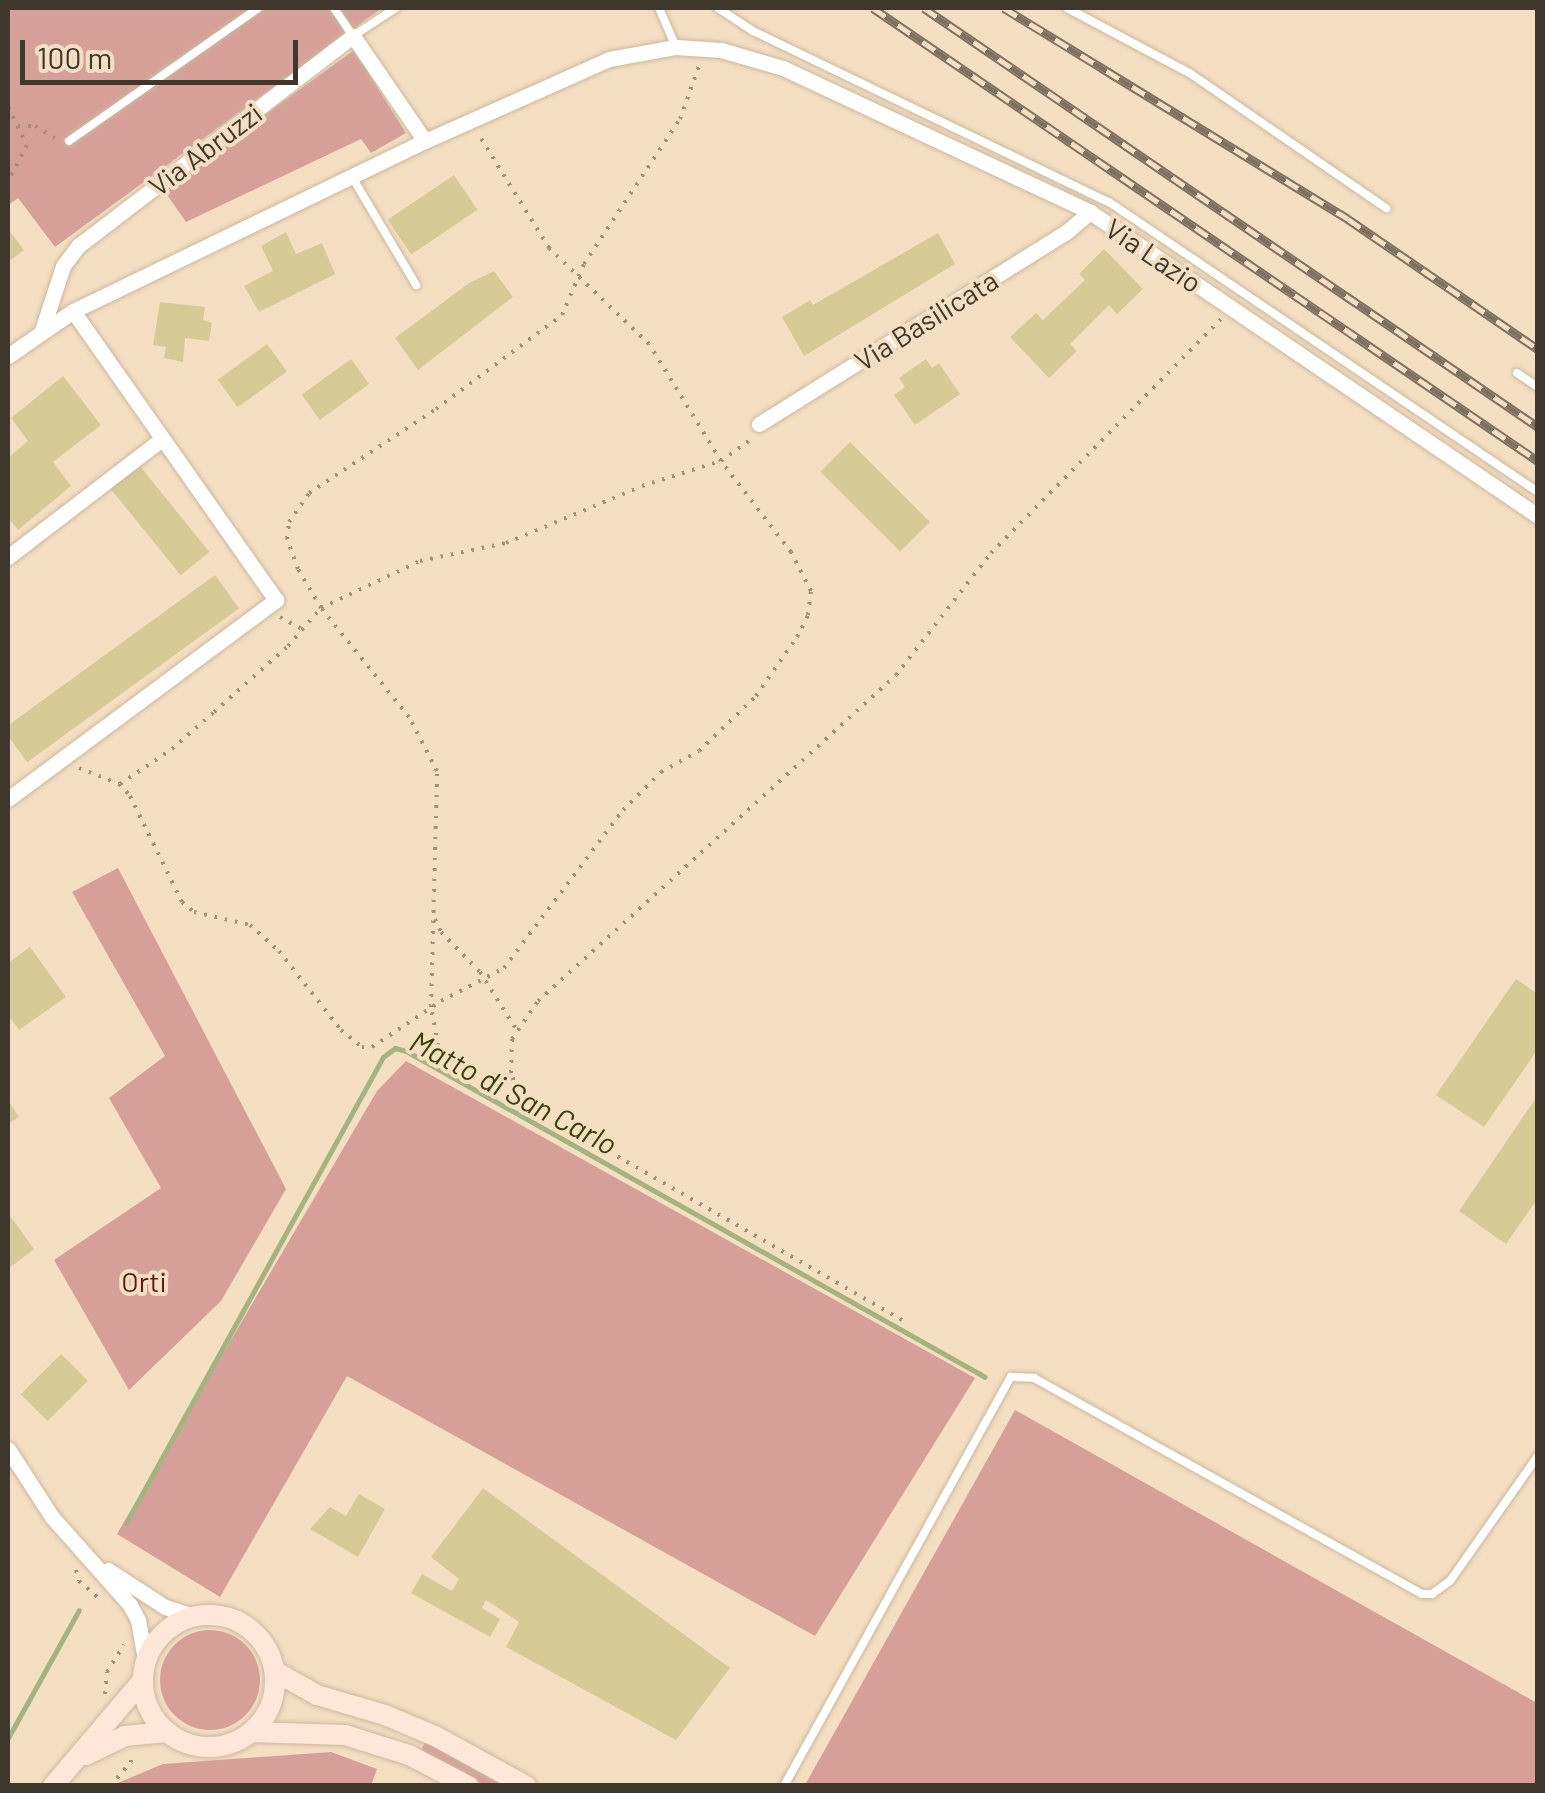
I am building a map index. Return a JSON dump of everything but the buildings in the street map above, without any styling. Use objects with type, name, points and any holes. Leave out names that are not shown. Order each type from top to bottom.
[{"type":"street","points":[[353,36],[425,140]]},
{"type":"street","name":"Via Abruzzi","points":[[42,330],[63,266],[78,246],[353,36]]},
{"type":"street","points":[[8,356],[72,311],[425,140],[609,59],[676,47],[703,48]]},
{"type":"street","name":"Via Lazio","points":[[703,48],[738,53],[784,68],[1090,212],[1538,516]]},
{"type":"street","name":"Via Basilicata","points":[[758,424],[1065,233],[1090,212]]},
{"type":"street","points":[[8,799],[270,606],[274,593],[72,311]]},
{"type":"street","points":[[8,557],[162,439]]},
{"type":"street","points":[[8,1450],[52,1517],[96,1562],[138,1620],[145,1658],[143,1680],[153,1715],[168,1732],[184,1742],[207,1747],[232,1743],[251,1732],[271,1704],[276,1672]]},
{"type":"street","points":[[96,1562],[165,1607],[194,1616]]},
{"type":"street","points":[[145,1658],[159,1637],[194,1616],[211,1613],[234,1618],[260,1639],[276,1672],[300,1689],[435,1736],[526,1786]]},
{"type":"street","points":[[53,1786],[143,1680]]},
{"type":"street","points":[[76,1761],[125,1736],[168,1732]]},
{"type":"street","points":[[251,1732],[345,1735],[409,1755],[468,1786]]},
{"type":"lane","points":[[70,140],[258,8]]},
{"type":"lane","points":[[334,8],[353,36],[396,8]]},
{"type":"lane","points":[[659,8],[676,47]]},
{"type":"lane","points":[[718,8],[753,31],[1109,202],[1538,492]]},
{"type":"lane","points":[[1067,8],[1191,74],[1386,208]]},
{"type":"lane","points":[[351,176],[416,285]]},
{"type":"lane","points":[[1517,373],[1538,387]]},
{"type":"lane","points":[[784,1786],[1011,1377],[1023,1374],[1034,1378],[1422,1594],[1432,1594],[1450,1581],[1538,1456]]},
{"type":"path","points":[[703,48],[680,119],[627,194],[562,316],[542,334],[310,493],[289,522],[287,539],[298,569],[321,608],[430,750],[437,771],[431,1007],[437,1044],[448,1068],[531,1107],[902,1320]]},
{"type":"path","points":[[8,107],[27,144],[8,181]]},
{"type":"path","points":[[60,760],[120,784],[135,805],[182,902],[194,912],[250,925],[279,950],[354,1041],[372,1048],[431,1007],[485,981],[513,959],[624,810],[661,772],[699,750],[756,696],[808,615],[811,591],[792,552],[720,460],[649,344],[578,280],[550,248],[471,120]]},
{"type":"path","points":[[18,126],[35,126],[70,140]]},
{"type":"path","points":[[531,1107],[517,1090],[511,1073],[516,1029],[538,1002],[896,675],[992,553],[1231,308]]},
{"type":"path","points":[[120,784],[172,749],[304,630],[321,608],[420,561],[506,542],[642,486],[720,460],[743,448],[758,424]]},
{"type":"path","points":[[270,606],[304,630]]},
{"type":"path","points":[[434,914],[441,932],[485,981],[516,1029]]},
{"type":"path","points":[[74,1560],[79,1582],[107,1605]]},
{"type":"path","points":[[104,1692],[107,1672],[121,1654],[126,1636]]},
{"type":"path","points":[[110,1786],[131,1756]]},
{"type":"green space","points":[[8,8],[382,8],[55,247],[18,198],[8,205]]},
{"type":"green space","points":[[354,50],[406,133],[371,153],[361,139],[186,222],[163,189]]},
{"type":"green space","name":"Orti","points":[[118,868],[286,1189],[221,1301],[129,1390],[54,1260],[161,1188],[109,1098],[165,1056],[72,892]]},
{"type":"green space","points":[[406,1061],[975,1378],[815,1636],[347,1376],[220,1597],[117,1534],[377,1091]]},
{"type":"green space","points":[[1015,1410],[1537,1703],[1537,1785],[805,1785]]},
{"type":"green space","points":[[210,1630],[229,1634],[245,1645],[256,1661],[260,1680],[256,1699],[245,1715],[229,1726],[210,1730],[191,1726],[175,1715],[164,1699],[160,1680],[164,1661],[175,1645],[191,1634]]},
{"type":"green space","points":[[425,1742],[503,1785],[484,1785],[421,1750]]},
{"type":"green space","points":[[331,1752],[377,1769],[371,1785],[113,1785],[163,1764]]},
{"type":"waterway","name":"Matto di San Carlo","points":[[126,1523],[383,1057],[395,1048],[985,1377]]},
{"type":"waterway","name":"Matto di San Carlo","points":[[8,1738],[79,1610]]},
{"type":"railway","points":[[873,8],[1538,461]]},
{"type":"railway","points":[[924,8],[1538,427]]},
{"type":"railway","points":[[1004,8],[1348,219],[1538,349]]}]
